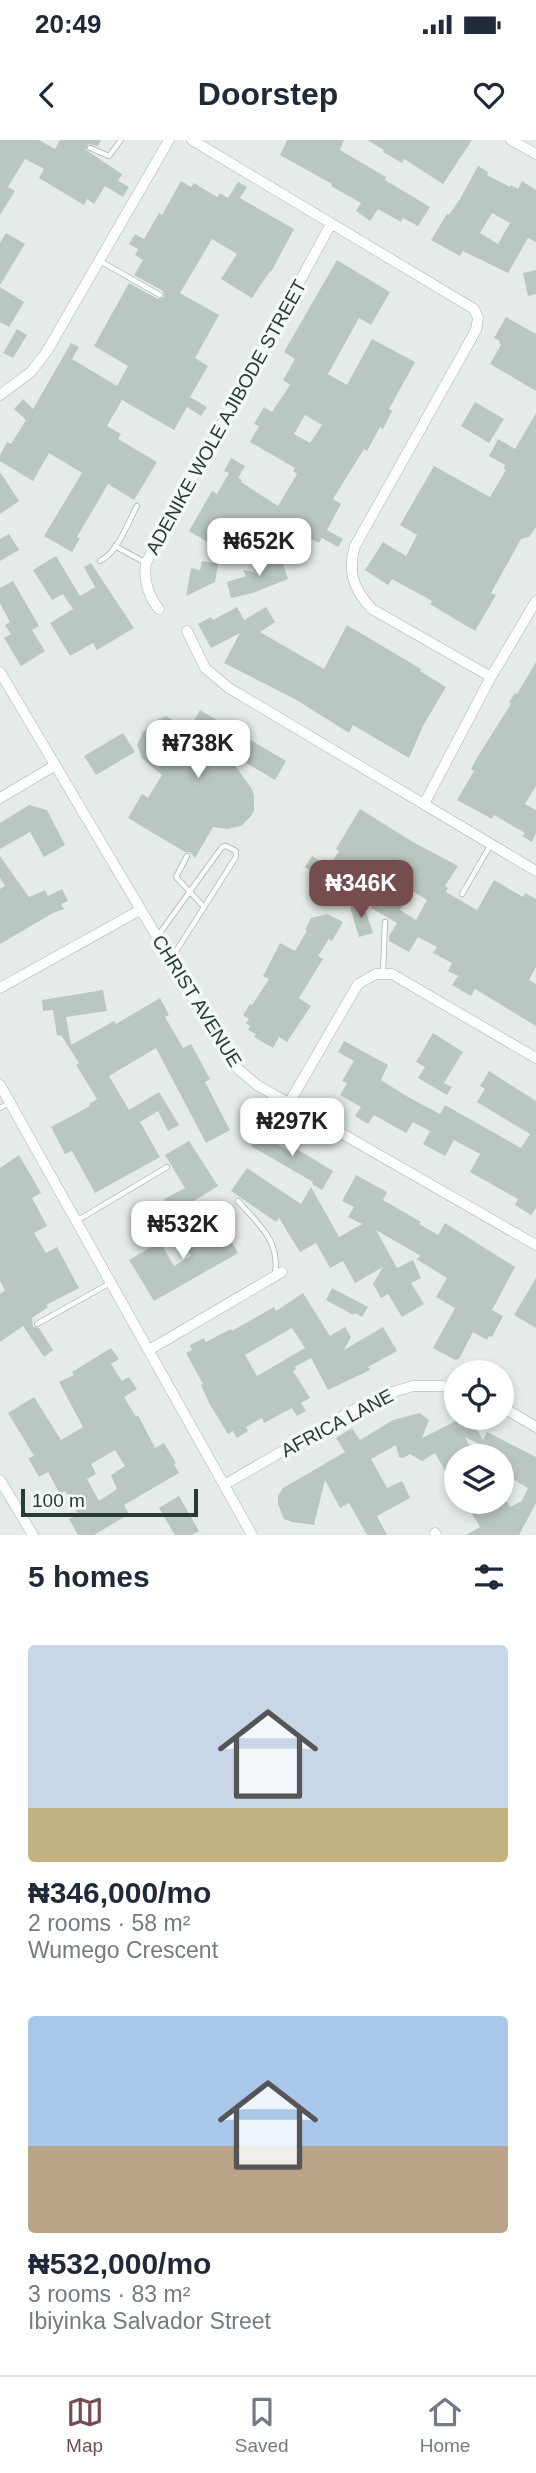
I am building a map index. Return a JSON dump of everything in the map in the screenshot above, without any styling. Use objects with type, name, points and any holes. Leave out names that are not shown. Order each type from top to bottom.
[{"type":"street","points":[[0,395],[31,372],[47,351],[169,140]]},
{"type":"street","points":[[192,140],[474,309],[478,318],[476,330],[355,546],[350,567],[360,597],[372,609],[491,677]]},
{"type":"street","points":[[511,140],[536,155]]},
{"type":"street","name":"ADENIKE WOLE AJIBODE STREET","points":[[159,609],[147,589],[144,573],[146,563],[331,224]]},
{"type":"street","points":[[424,804],[491,677],[536,601]]},
{"type":"street","points":[[187,631],[205,668],[213,677],[536,872]]},
{"type":"street","name":"CHRIST AVENUE","points":[[0,672],[224,1050],[239,1070],[257,1085],[536,1245]]},
{"type":"street","points":[[0,798],[54,766]]},
{"type":"street","points":[[0,988],[140,910]]},
{"type":"street","points":[[289,1103],[358,984],[383,972],[392,974],[536,1058]]},
{"type":"street","points":[[0,1086],[5,1105],[76,1221],[252,1535]]},
{"type":"street","points":[[149,1350],[278,1274]]},
{"type":"street","name":"AFRICA LANE","points":[[224,1485],[362,1405],[386,1394],[413,1386],[444,1386]]},
{"type":"street","points":[[514,1414],[536,1427]]},
{"type":"street","points":[[0,1480],[33,1535]]},
{"type":"lane","points":[[89,148],[109,156],[121,140]]},
{"type":"lane","points":[[100,261],[160,295]]},
{"type":"lane","points":[[100,561],[115,546],[137,506]]},
{"type":"lane","points":[[115,546],[146,563]]},
{"type":"lane","points":[[462,894],[490,845]]},
{"type":"lane","points":[[157,938],[223,846],[236,852],[236,857],[170,960]]},
{"type":"lane","points":[[187,856],[176,877],[204,907]]},
{"type":"lane","points":[[383,972],[385,922]]},
{"type":"lane","points":[[76,1221],[167,1167]]},
{"type":"lane","points":[[238,1201],[271,1239],[278,1274]]},
{"type":"lane","points":[[37,1324],[111,1283]]},
{"type":"building","points":[[0,140],[39,140],[55,149],[60,140],[101,140],[98,146],[88,144],[86,150],[122,174],[118,181],[129,187],[123,197],[105,186],[94,204],[87,199],[84,205],[39,178],[44,169],[25,159],[8,187],[15,191],[0,215]]},
{"type":"building","points":[[287,140],[344,140],[340,150],[430,207],[418,226],[403,218],[401,222],[378,209],[370,221],[356,211],[361,203],[280,155]]},
{"type":"building","points":[[367,140],[472,140],[443,184],[404,159],[402,163],[383,152],[384,150]]},
{"type":"building","points":[[478,166],[488,172],[487,175],[510,187],[511,185],[518,189],[522,181],[536,190],[536,242],[528,238],[508,273],[463,251],[460,256],[431,240],[460,199]],"holes":[[[492,213],[510,223],[498,244],[480,233]]]},
{"type":"building","points":[[181,181],[191,187],[194,183],[217,197],[220,193],[228,198],[238,182],[247,187],[240,198],[294,229],[271,272],[252,298],[221,279],[237,254],[212,239],[180,293],[219,315],[195,358],[208,366],[190,397],[207,407],[201,416],[187,407],[174,430],[122,400],[107,426],[121,434],[118,439],[157,462],[134,500],[108,484],[77,537],[80,538],[72,552],[44,536],[82,473],[49,453],[33,481],[0,461],[0,455],[7,442],[11,444],[26,420],[14,409],[23,399],[33,409],[71,343],[79,347],[72,359],[117,386],[128,366],[94,346],[129,283],[158,299],[164,297],[163,291],[134,275],[143,260],[135,255],[138,249],[129,244],[135,234],[144,239],[159,213],[162,215]]},
{"type":"building","points":[[6,233],[25,244],[0,285],[0,243]]},
{"type":"building","points":[[337,260],[390,292],[371,325],[359,318],[328,374],[347,385],[372,339],[415,362],[389,409],[392,411],[383,429],[380,427],[367,451],[364,449],[333,499],[341,504],[327,530],[343,539],[338,547],[322,538],[319,543],[306,536],[305,539],[289,530],[277,549],[253,534],[239,557],[189,531],[212,491],[217,494],[229,473],[224,471],[231,458],[245,466],[238,478],[241,482],[278,506],[297,474],[293,471],[295,468],[250,442],[259,426],[254,424],[264,407],[272,412],[290,385],[283,380],[295,359],[284,352]],"holes":[[[305,415],[322,425],[310,443],[294,434]]]},
{"type":"building","points":[[536,270],[536,294],[528,296],[523,273]]},
{"type":"building","points":[[0,287],[24,302],[9,327],[0,322]]},
{"type":"building","points":[[506,317],[536,334],[536,391],[490,364],[501,345],[500,341],[494,338]]},
{"type":"building","points":[[17,329],[27,335],[13,358],[3,353]]},
{"type":"building","points":[[475,402],[504,419],[489,443],[461,426]]},
{"type":"building","points":[[536,413],[536,527],[529,537],[521,539],[491,593],[496,595],[475,631],[430,604],[432,601],[392,579],[388,585],[365,570],[383,542],[406,556],[417,535],[400,525],[434,466],[490,497],[506,470],[505,465],[489,456],[498,439],[515,449]]},
{"type":"building","points":[[0,472],[19,501],[0,514]]},
{"type":"building","points":[[9,534],[19,550],[0,561],[0,539]]},
{"type":"building","points":[[280,555],[288,579],[253,593],[231,598],[227,582],[246,576],[243,570],[258,573],[253,570],[267,564],[265,560]]},
{"type":"building","points":[[56,556],[80,596],[95,587],[84,567],[91,563],[134,628],[97,650],[93,643],[70,656],[50,623],[73,609],[63,594],[52,600],[33,570]]},
{"type":"building","points":[[202,561],[218,564],[215,582],[186,596],[191,568],[200,570]]},
{"type":"building","points":[[13,581],[39,626],[32,630],[45,651],[21,666],[4,638],[11,634],[5,625],[10,622],[0,603],[0,588]]},
{"type":"building","points":[[237,607],[244,620],[266,607],[275,622],[260,632],[324,669],[347,625],[446,687],[424,724],[409,758],[353,725],[349,733],[295,699],[224,663],[240,633],[211,648],[198,624],[211,617],[213,620]]},
{"type":"building","points":[[536,662],[536,786],[525,804],[536,810],[536,833],[532,842],[522,836],[525,833],[494,815],[492,819],[457,800],[474,771],[471,769],[478,756]]},
{"type":"building","points":[[200,710],[286,761],[275,780],[223,749],[252,789],[254,810],[241,826],[227,829],[213,827],[195,858],[190,852],[185,852],[128,818],[142,794],[148,798],[162,775],[142,758],[137,745],[143,732],[153,722],[166,716],[189,730]]},
{"type":"building","points":[[123,733],[135,752],[96,775],[84,756]]},
{"type":"building","points":[[29,805],[47,810],[65,845],[44,857],[30,832],[0,849],[0,823]]},
{"type":"building","points":[[360,809],[458,866],[445,886],[448,888],[446,892],[477,910],[494,880],[523,897],[525,893],[536,899],[536,967],[529,980],[536,984],[536,1026],[475,989],[471,996],[452,985],[458,976],[448,971],[452,963],[433,953],[437,947],[418,937],[409,952],[389,941],[397,923],[371,908],[383,888],[350,869],[331,899],[315,889],[322,877],[305,867],[312,856],[329,867],[339,851],[336,849]],"holes":[[[411,890],[427,900],[416,920],[400,910]]]},
{"type":"building","points":[[0,856],[29,897],[45,890],[48,896],[62,889],[68,901],[61,904],[64,909],[0,944],[0,889],[5,886],[0,878]]},
{"type":"building","points":[[363,903],[373,933],[359,937],[350,907]]},
{"type":"building","points":[[327,914],[343,922],[332,941],[329,939],[318,956],[323,959],[299,998],[311,1006],[287,1042],[279,1037],[273,1048],[254,1037],[256,1034],[248,1030],[250,1026],[246,1023],[249,1019],[243,1015],[269,979],[263,976],[280,943],[295,951],[311,918]]},
{"type":"building","points":[[103,990],[107,1011],[66,1017],[71,1045],[114,1021],[116,1024],[160,998],[169,1015],[165,1017],[183,1048],[191,1044],[210,1079],[205,1082],[230,1130],[206,1143],[156,1048],[109,1076],[129,1110],[159,1092],[179,1125],[168,1131],[158,1111],[140,1122],[160,1157],[95,1193],[72,1151],[65,1154],[51,1127],[90,1106],[89,1104],[97,1099],[76,1065],[79,1063],[61,1035],[57,1036],[53,1010],[43,1011],[42,1000]]},
{"type":"building","points":[[433,1033],[463,1052],[444,1083],[452,1087],[447,1095],[418,1078],[425,1067],[416,1062]]},
{"type":"building","points":[[344,1041],[388,1065],[381,1080],[408,1097],[440,1114],[445,1105],[521,1148],[530,1134],[477,1102],[485,1089],[480,1086],[489,1071],[536,1101],[536,1208],[531,1215],[515,1205],[518,1199],[470,1172],[480,1154],[454,1140],[445,1156],[423,1144],[430,1131],[413,1122],[406,1133],[374,1115],[368,1124],[355,1116],[361,1107],[340,1095],[347,1083],[342,1081],[354,1061],[338,1052]]},
{"type":"building","points":[[264,1124],[277,1132],[271,1140],[289,1151],[292,1146],[333,1171],[322,1190],[251,1146]]},
{"type":"building","points":[[189,1141],[218,1186],[187,1205],[192,1212],[176,1221],[164,1199],[185,1188],[165,1155]]},
{"type":"building","points":[[19,1155],[41,1193],[32,1198],[47,1226],[34,1233],[46,1253],[57,1247],[79,1288],[46,1305],[48,1307],[32,1318],[33,1327],[39,1328],[53,1350],[44,1357],[23,1326],[0,1342],[0,1294],[5,1290],[0,1281],[0,1168]]},
{"type":"building","points":[[247,1168],[301,1204],[311,1187],[339,1237],[362,1224],[348,1217],[354,1207],[342,1201],[356,1175],[387,1192],[383,1200],[438,1235],[445,1223],[515,1267],[492,1310],[503,1316],[492,1337],[489,1336],[487,1340],[473,1332],[459,1359],[455,1360],[433,1348],[455,1308],[436,1297],[447,1278],[416,1259],[421,1256],[376,1230],[397,1268],[413,1260],[421,1278],[411,1283],[424,1304],[402,1317],[388,1294],[381,1298],[373,1284],[383,1267],[355,1283],[343,1261],[330,1268],[316,1243],[300,1252],[279,1218],[276,1222],[231,1191]]},
{"type":"building","points":[[220,1221],[238,1253],[154,1301],[129,1260],[160,1242],[174,1266],[191,1256],[183,1241]]},
{"type":"building","points":[[536,1278],[536,1328],[514,1315]]},
{"type":"building","points":[[332,1288],[368,1307],[362,1317],[326,1300]]},
{"type":"building","points":[[303,1293],[330,1336],[345,1327],[351,1337],[344,1350],[383,1327],[397,1351],[368,1367],[370,1370],[328,1390],[311,1358],[293,1371],[310,1398],[301,1403],[306,1411],[297,1416],[292,1408],[264,1423],[262,1418],[246,1427],[248,1431],[237,1438],[233,1431],[228,1434],[209,1403],[201,1385],[203,1384],[186,1353],[192,1350],[190,1345],[204,1338],[206,1342],[231,1329],[232,1331],[274,1307],[276,1311]],"holes":[[[292,1328],[305,1348],[257,1376],[245,1355]]]},
{"type":"building","points":[[111,1348],[119,1359],[111,1364],[122,1381],[129,1377],[137,1389],[124,1397],[136,1417],[138,1415],[155,1448],[164,1443],[179,1473],[124,1505],[129,1514],[94,1535],[78,1535],[69,1519],[78,1514],[65,1491],[60,1494],[48,1472],[39,1477],[28,1458],[34,1456],[8,1413],[34,1397],[61,1440],[83,1427],[59,1382],[74,1375],[72,1372]],"holes":[[[115,1450],[125,1466],[111,1475],[117,1489],[99,1501],[87,1479],[96,1474],[91,1464]]]},
{"type":"building","points":[[420,1413],[429,1420],[422,1438],[444,1427],[444,1430],[477,1430],[483,1440],[487,1432],[511,1444],[479,1444],[465,1437],[469,1444],[444,1444],[444,1469],[435,1453],[422,1461],[410,1454],[403,1458],[399,1457],[396,1445],[371,1459],[387,1488],[402,1481],[410,1498],[377,1516],[387,1535],[367,1535],[349,1503],[340,1508],[325,1480],[314,1525],[284,1519],[278,1504],[278,1496],[283,1488],[345,1452],[336,1438],[352,1428],[360,1440],[393,1420]]},
{"type":"building","points":[[514,1446],[536,1457],[536,1503],[519,1535],[466,1535],[480,1527],[472,1514],[514,1514],[514,1505],[522,1501],[528,1488],[514,1480]]},
{"type":"building","points":[[179,1496],[199,1531],[192,1535],[175,1535],[159,1508]]}]
